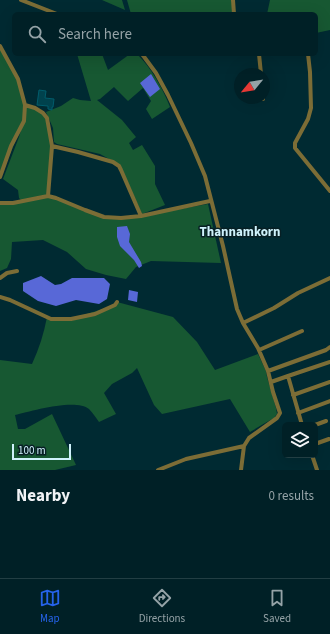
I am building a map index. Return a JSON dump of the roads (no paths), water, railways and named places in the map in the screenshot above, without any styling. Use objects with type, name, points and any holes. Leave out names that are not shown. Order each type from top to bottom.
[{"type":"street","points":[[21,0],[52,12]]},
{"type":"street","points":[[233,0],[234,12]]},
{"type":"street","points":[[0,46],[18,79],[25,105],[24,121],[11,146],[0,177]]},
{"type":"street","points":[[143,56],[156,73],[168,95],[191,143],[204,176],[223,246],[237,309],[268,370],[270,382],[280,413],[277,418],[249,438],[244,446],[242,470]]},
{"type":"street","points":[[259,56],[260,68]]},
{"type":"street","points":[[308,56],[311,108],[308,119],[295,143],[295,148],[330,191]]},
{"type":"street","points":[[25,105],[41,111],[47,118],[52,146],[48,196]]},
{"type":"street","points":[[52,146],[117,164],[141,216]]},
{"type":"street","points":[[0,203],[13,203],[48,196],[104,217],[121,218],[141,216],[210,200]]},
{"type":"street","points":[[0,278],[7,273],[17,271]]},
{"type":"street","points":[[243,323],[274,308],[298,293],[330,278]]},
{"type":"street","points":[[0,297],[10,300],[51,319],[71,319],[95,314],[115,305],[117,302]]},
{"type":"street","points":[[259,350],[302,331]]},
{"type":"street","points":[[268,370],[326,350],[330,347]]},
{"type":"street","points":[[270,382],[330,362]]},
{"type":"street","points":[[288,376],[301,422]]},
{"type":"street","points":[[293,395],[330,382]]},
{"type":"street","points":[[298,413],[330,401]]},
{"type":"street","points":[[318,424],[326,421]]},
{"type":"street","points":[[318,443],[329,439]]},
{"type":"street","points":[[158,470],[186,459],[244,446]]},
{"type":"street","points":[[313,458],[317,470]]},
{"type":"water","points":[[151,74],[160,89],[150,97],[140,83]]},
{"type":"water","points":[[127,226],[130,234],[129,242],[141,262],[142,266],[139,268],[134,260],[120,246],[117,237],[117,227]]},
{"type":"water","points":[[41,276],[55,285],[61,284],[72,278],[104,278],[110,284],[107,299],[99,304],[76,300],[56,306],[38,301],[23,291],[23,283]]},
{"type":"water","points":[[129,290],[138,292],[137,302],[128,300]]},
{"type":"district","name":"Thannamkorn","points":[[240,231]]}]
